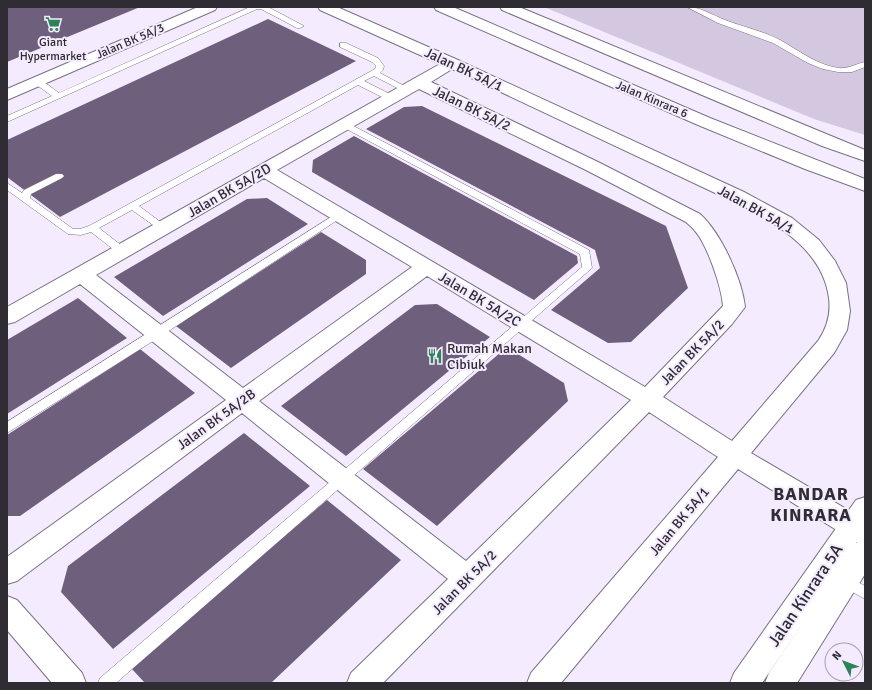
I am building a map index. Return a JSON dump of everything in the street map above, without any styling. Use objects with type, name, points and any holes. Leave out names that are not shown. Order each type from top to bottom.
[{"type":"street","name":"Jalan BK 5A/3","points":[[7,94],[210,7]]},
{"type":"street","name":"Jalan BK 5A/1","points":[[325,7],[452,63],[739,197],[787,223],[804,237],[823,257],[832,272],[839,293],[840,309],[836,330],[826,347],[542,683]]},
{"type":"street","name":"Jalan Kinrara 6","points":[[441,7],[674,109],[789,157],[865,185]]},
{"type":"street","points":[[507,7],[820,139],[865,156]]},
{"type":"street","name":"Jalan BK 5A/2D","points":[[7,317],[452,63]]},
{"type":"street","name":"Jalan BK 5A/2","points":[[362,683],[647,399],[734,307],[733,294],[713,242],[704,227],[693,218],[672,206],[405,90]]},
{"type":"street","name":"Jalan BK 5A/2C","points":[[264,170],[647,399],[734,455],[861,523]]},
{"type":"street","name":"Jalan BK 5A/2B","points":[[7,572],[426,267]]},
{"type":"street","points":[[81,274],[468,578]]},
{"type":"street","name":"Jalan Kinrara 5A","points":[[745,683],[845,581],[861,523]]},
{"type":"street","name":"Jalan Kinrara 5A","points":[[780,683],[865,551]]},
{"type":"street","points":[[7,609],[70,683]]},
{"type":"lane","points":[[7,119],[257,7],[262,7],[300,26]]},
{"type":"lane","points":[[691,7],[721,21],[776,41],[811,61],[826,67],[838,70],[852,70],[865,64]]},
{"type":"lane","points":[[7,186],[70,232],[81,232],[92,228],[379,70],[380,66],[375,60],[343,45]]},
{"type":"lane","points":[[374,73],[405,90]]},
{"type":"lane","points":[[37,81],[58,96]]},
{"type":"lane","points":[[359,82],[405,90]]},
{"type":"lane","points":[[105,683],[523,325],[587,268],[585,252],[344,124]]},
{"type":"lane","points":[[25,199],[27,192],[59,176]]},
{"type":"lane","points":[[132,206],[163,228]]},
{"type":"lane","points":[[7,428],[157,334],[339,215]]},
{"type":"lane","points":[[92,228],[122,251]]},
{"type":"shaded area","points":[[544,7],[865,7],[865,135],[814,119]]},
{"type":"building","name":"Giant Hypermarket","points":[[7,7],[140,7],[7,62]]},
{"type":"building","points":[[268,19],[356,61],[60,217],[7,177],[7,140]]},
{"type":"building","points":[[422,106],[666,226],[688,288],[631,342],[608,343],[551,310],[600,268],[595,250],[366,129],[404,107]]},
{"type":"building","points":[[354,136],[577,256],[578,263],[534,300],[312,172],[313,160]]},
{"type":"building","points":[[267,198],[308,224],[163,316],[114,277],[247,199]]},
{"type":"building","points":[[321,232],[366,260],[366,274],[231,368],[176,326]]},
{"type":"building","points":[[78,298],[127,338],[7,414],[7,340]]},
{"type":"building","points":[[437,304],[490,337],[346,456],[281,406],[415,305]]},
{"type":"building","points":[[507,347],[564,383],[568,401],[437,526],[363,469]]},
{"type":"building","points":[[140,349],[195,393],[20,516],[7,516],[7,435]]},
{"type":"building","points":[[244,433],[310,486],[113,649],[61,592],[68,566]]},
{"type":"building","points":[[327,500],[401,560],[271,683],[145,683],[130,667]]},
{"type":"place","name":"Giant Hypermarket","points":[[53,24]]},
{"type":"place","name":"Rumah Makan Cibiuk","points":[[435,356]]},
{"type":"district","name":"BANDAR KINRARA","points":[[811,504]]}]
